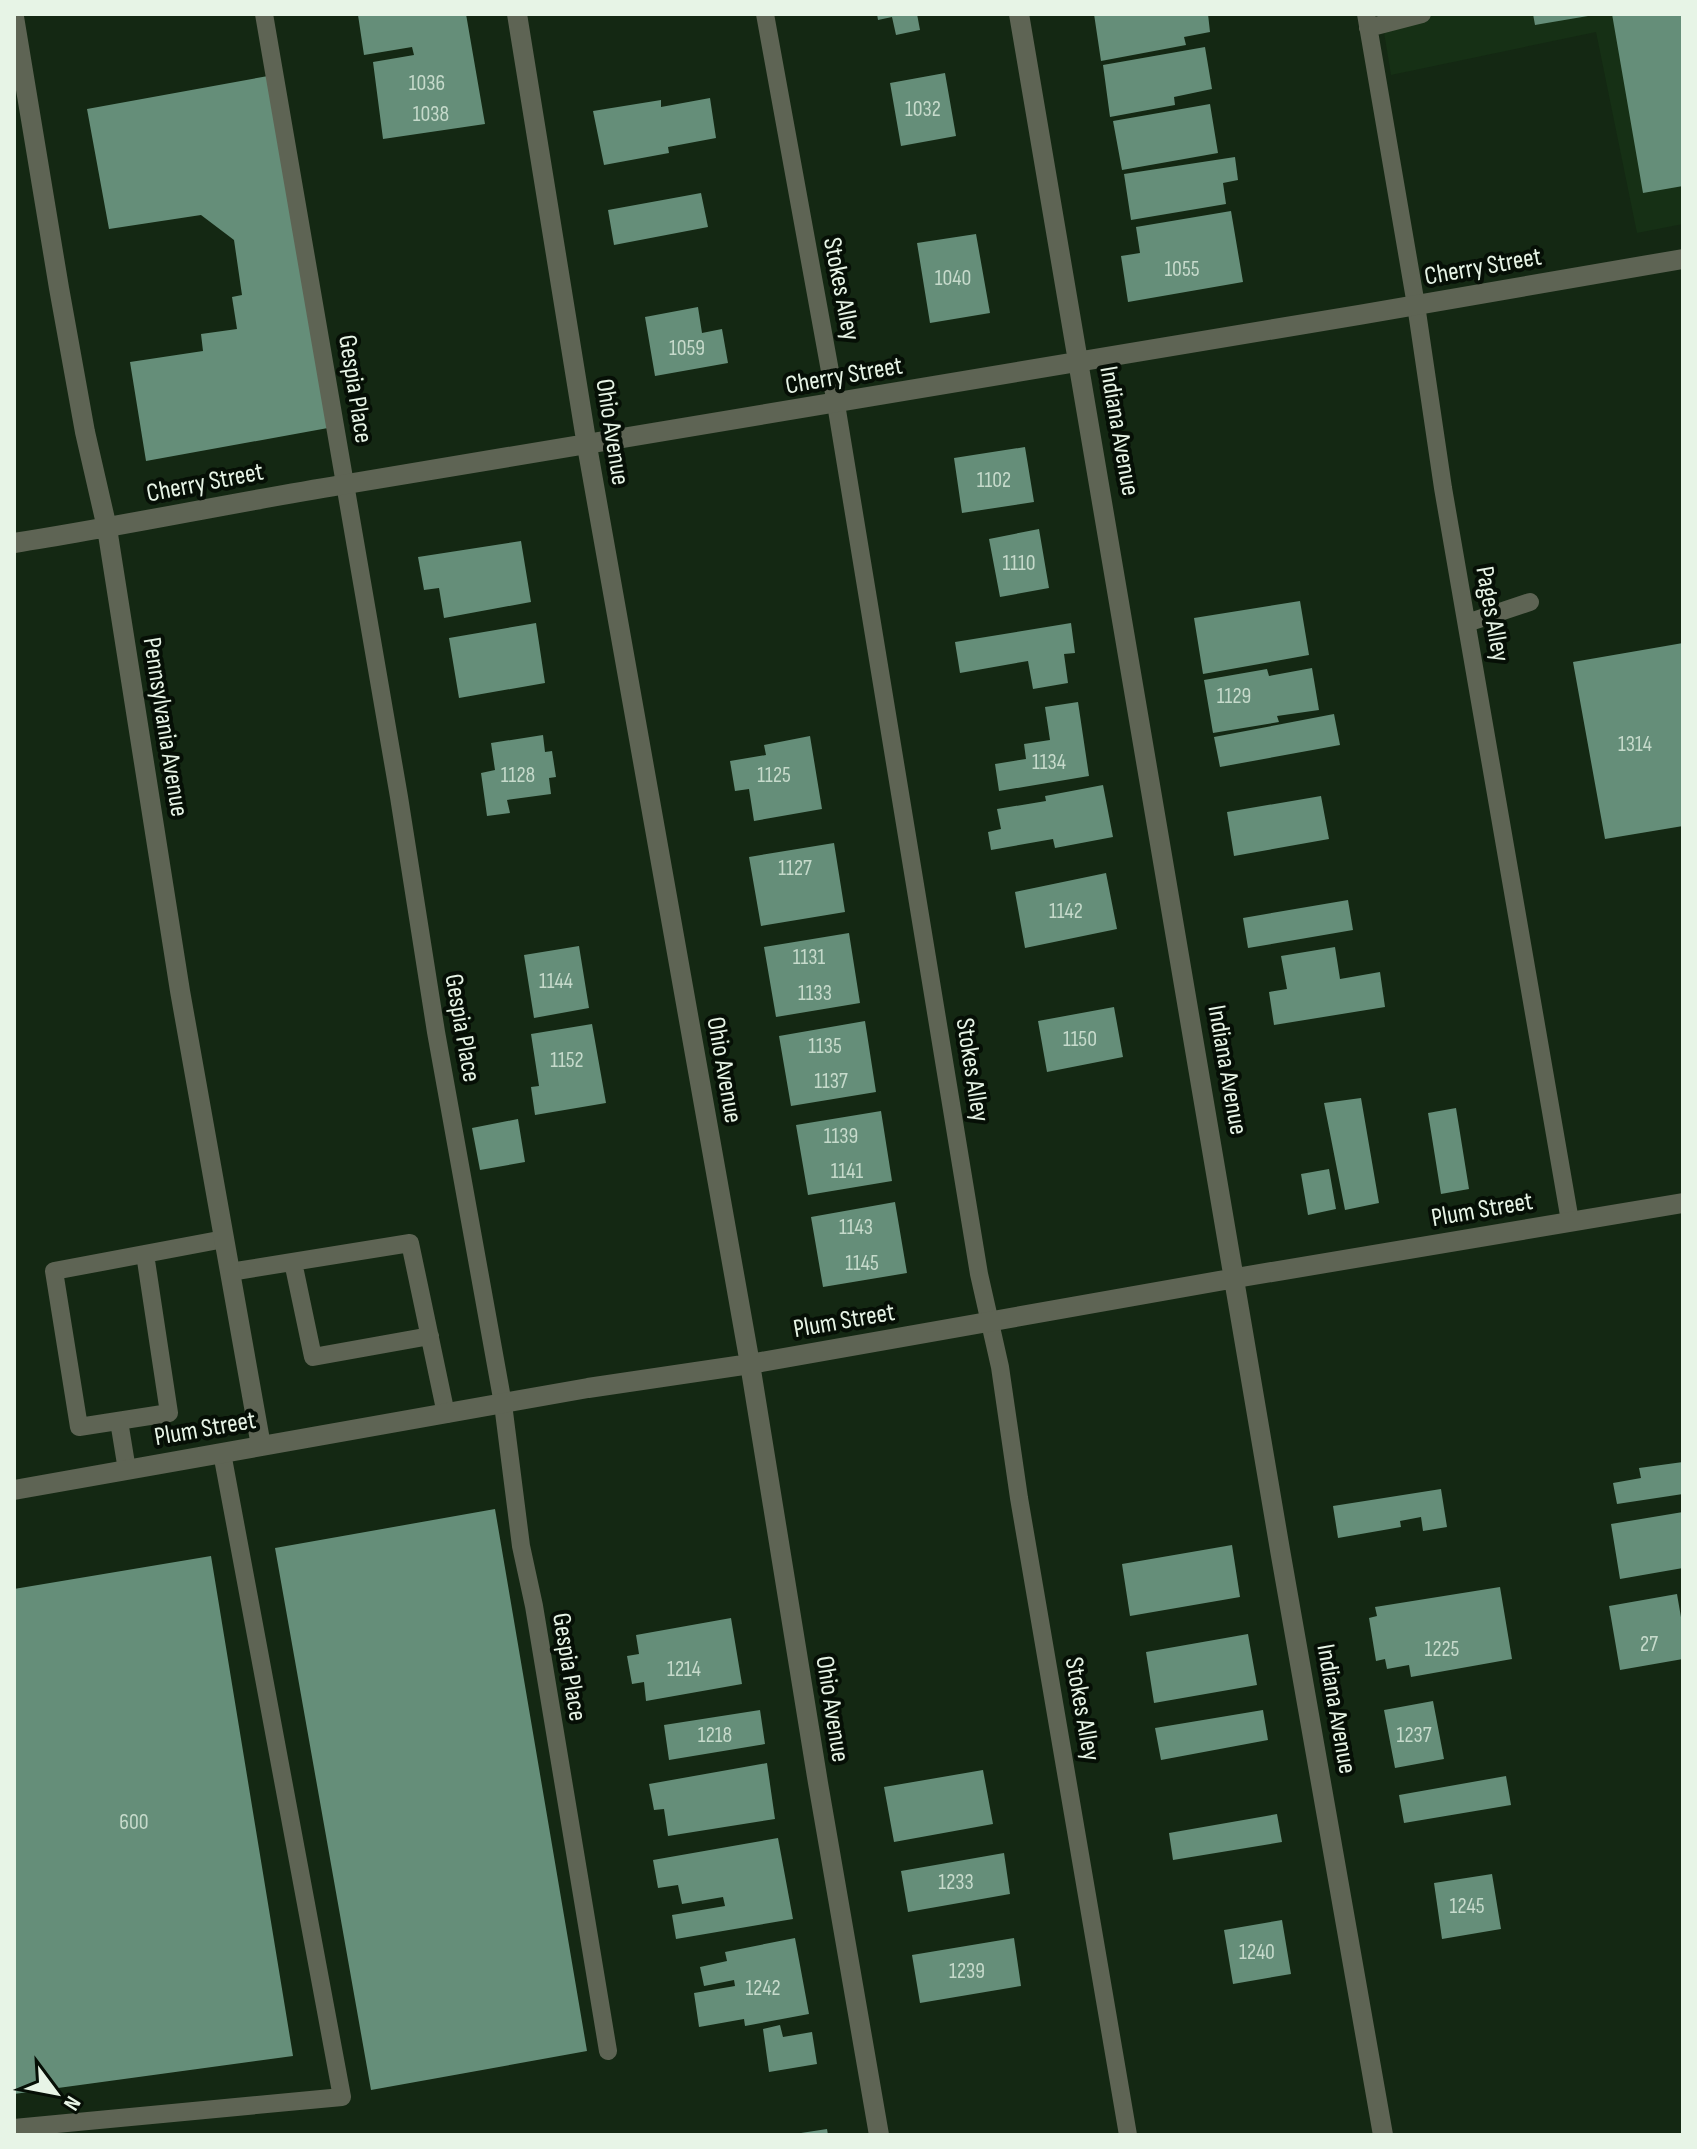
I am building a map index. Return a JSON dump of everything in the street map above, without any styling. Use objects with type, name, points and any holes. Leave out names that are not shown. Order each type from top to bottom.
[{"type":"street","name":"Ohio Avenue","points":[[517,14],[587,446],[750,1364],[879,2135]]},
{"type":"street","name":"Indiana Avenue","points":[[1019,14],[1280,1550],[1383,2135]]},
{"type":"street","name":"Pennsylvania Avenue","points":[[14,17],[85,432],[107,528],[180,991],[261,1446]]},
{"type":"street","name":"Cherry Street","points":[[14,543],[209,507],[587,446],[1683,259]]},
{"type":"street","name":"Plum Street","points":[[14,1490],[588,1388],[750,1364],[1683,1203]]},
{"type":"lane","name":"Gespia Place","points":[[264,14],[436,1032],[503,1404],[521,1546],[534,1606],[608,2051]]},
{"type":"lane","name":"Stokes Alley","points":[[765,14],[836,404],[979,1274],[990,1321],[1128,2135]]},
{"type":"lane","points":[[1367,21],[1422,14]]},
{"type":"lane","name":"Pages Alley","points":[[1367,21],[1416,305],[1434,433],[1570,1221]]},
{"type":"lane","points":[[1467,623],[1530,602]]},
{"type":"lane","points":[[145,1254],[169,1413],[79,1427],[54,1271],[224,1239]]},
{"type":"lane","points":[[230,1272],[410,1243],[446,1414]]},
{"type":"lane","points":[[293,1262],[313,1357],[430,1336]]},
{"type":"lane","points":[[119,1421],[127,1470]]},
{"type":"lane","points":[[14,2128],[342,2097],[222,1453]]},
{"type":"shaded area","points":[[1381,14],[1683,14],[1683,224],[1637,233],[1596,32],[1391,75]]},
{"type":"building","points":[[466,14],[485,124],[383,139],[373,62],[414,55],[412,47],[364,55],[358,15]]},
{"type":"building","points":[[877,14],[917,14],[920,30],[896,35],[892,17],[878,20]]},
{"type":"building","points":[[1094,14],[1208,14],[1210,32],[1184,37],[1186,45],[1101,61]]},
{"type":"building","points":[[1533,14],[1587,14],[1588,16],[1535,25]]},
{"type":"building","points":[[1612,14],[1683,14],[1683,186],[1643,193]]},
{"type":"building","points":[[1205,47],[1212,89],[1174,97],[1175,105],[1110,117],[1103,65]]},
{"type":"building","points":[[945,73],[956,136],[901,146],[890,83]]},
{"type":"building","points":[[268,76],[328,428],[146,461],[130,362],[203,351],[201,334],[237,329],[232,297],[242,295],[234,240],[201,215],[109,229],[87,109]]},
{"type":"building","points":[[710,98],[716,138],[668,147],[669,153],[604,165],[593,111],[661,100],[661,107]]},
{"type":"building","points":[[1210,104],[1218,153],[1122,170],[1113,121]]},
{"type":"building","points":[[1235,157],[1238,180],[1223,183],[1226,204],[1131,220],[1124,174]]},
{"type":"building","points":[[701,193],[708,227],[614,245],[608,210]]},
{"type":"building","points":[[1231,211],[1243,282],[1128,302],[1121,256],[1140,253],[1136,227]]},
{"type":"building","points":[[976,234],[990,313],[930,323],[917,243]]},
{"type":"building","points":[[698,307],[702,333],[722,329],[728,363],[655,376],[645,317]]},
{"type":"building","points":[[1025,447],[1034,502],[962,513],[954,458]]},
{"type":"building","points":[[1039,529],[1049,588],[1000,597],[989,539]]},
{"type":"building","points":[[521,541],[531,602],[444,618],[439,588],[424,590],[418,557]]},
{"type":"building","points":[[1300,601],[1309,655],[1203,674],[1194,618]]},
{"type":"building","points":[[536,623],[545,683],[459,698],[449,638]]},
{"type":"building","points":[[1071,623],[1075,653],[1064,654],[1068,683],[1033,689],[1028,661],[960,673],[955,642]]},
{"type":"building","points":[[1683,643],[1683,826],[1605,839],[1573,662]]},
{"type":"building","points":[[1312,668],[1319,710],[1277,716],[1279,722],[1213,733],[1204,680],[1267,669],[1269,676]]},
{"type":"building","points":[[1078,702],[1089,776],[999,791],[995,764],[1026,759],[1024,744],[1050,740],[1045,707]]},
{"type":"building","points":[[1334,714],[1340,745],[1220,767],[1214,737]]},
{"type":"building","points":[[543,735],[545,752],[552,751],[556,777],[549,778],[551,794],[507,800],[510,813],[487,816],[481,773],[495,770],[491,743]]},
{"type":"building","points":[[810,736],[822,809],[754,821],[749,789],[735,791],[730,761],[766,755],[764,745]]},
{"type":"building","points":[[1103,785],[1113,837],[1055,848],[1053,839],[991,850],[988,832],[1001,829],[997,809],[1046,801],[1045,796]]},
{"type":"building","points":[[1321,796],[1329,839],[1234,856],[1227,812]]},
{"type":"building","points":[[834,843],[845,912],[761,926],[749,857]]},
{"type":"building","points":[[1106,873],[1117,929],[1025,948],[1015,892]]},
{"type":"building","points":[[1348,900],[1353,930],[1248,948],[1243,918]]},
{"type":"building","points":[[849,933],[860,1003],[776,1017],[764,947]]},
{"type":"building","points":[[579,946],[589,1008],[534,1018],[524,955]]},
{"type":"building","points":[[1335,947],[1340,979],[1380,972],[1385,1007],[1274,1025],[1269,992],[1287,989],[1281,956]]},
{"type":"building","points":[[1114,1007],[1123,1057],[1047,1072],[1038,1021]]},
{"type":"building","points":[[865,1021],[876,1092],[791,1106],[779,1036]]},
{"type":"building","points":[[592,1024],[606,1103],[535,1115],[531,1087],[539,1086],[531,1034]]},
{"type":"building","points":[[1361,1098],[1379,1203],[1345,1210],[1324,1103]]},
{"type":"building","points":[[1456,1108],[1469,1189],[1441,1194],[1428,1113]]},
{"type":"building","points":[[881,1111],[892,1181],[808,1195],[796,1125]]},
{"type":"building","points":[[518,1119],[525,1162],[480,1170],[472,1128]]},
{"type":"building","points":[[1329,1169],[1336,1209],[1308,1215],[1301,1174]]},
{"type":"building","points":[[895,1202],[907,1273],[823,1287],[811,1217]]},
{"type":"building","points":[[1683,1462],[1683,1494],[1617,1504],[1613,1483],[1641,1478],[1639,1468]]},
{"type":"building","points":[[1441,1489],[1447,1527],[1423,1531],[1421,1517],[1400,1521],[1401,1527],[1338,1538],[1333,1506]]},
{"type":"building","points":[[495,1509],[587,2051],[371,2090],[275,1548]]},
{"type":"building","points":[[1683,1512],[1683,1568],[1620,1579],[1611,1524]]},
{"type":"building","points":[[1232,1545],[1240,1597],[1130,1616],[1122,1564]]},
{"type":"building","points":[[211,1556],[293,2056],[14,2094],[14,1589]]},
{"type":"building","points":[[1500,1587],[1512,1659],[1411,1677],[1409,1665],[1387,1669],[1385,1659],[1376,1661],[1369,1618],[1377,1616],[1375,1607]]},
{"type":"building","points":[[1677,1594],[1683,1629],[1683,1659],[1620,1670],[1609,1606]]},
{"type":"building","points":[[731,1618],[742,1684],[646,1701],[644,1682],[632,1684],[627,1656],[639,1654],[636,1635]]},
{"type":"building","points":[[1248,1634],[1257,1685],[1154,1703],[1146,1652]]},
{"type":"building","points":[[1433,1701],[1444,1759],[1395,1768],[1384,1710]]},
{"type":"building","points":[[760,1710],[765,1744],[669,1760],[664,1725]]},
{"type":"building","points":[[1263,1710],[1268,1740],[1161,1760],[1155,1728]]},
{"type":"building","points":[[767,1763],[775,1819],[668,1836],[664,1809],[654,1810],[649,1784]]},
{"type":"building","points":[[983,1770],[993,1824],[894,1842],[884,1787]]},
{"type":"building","points":[[1506,1776],[1511,1805],[1404,1823],[1399,1795]]},
{"type":"building","points":[[1277,1814],[1282,1842],[1173,1860],[1169,1833]]},
{"type":"building","points":[[778,1838],[793,1919],[676,1939],[672,1915],[725,1906],[723,1897],[682,1904],[678,1885],[658,1888],[653,1860]]},
{"type":"building","points":[[1004,1853],[1010,1894],[908,1912],[901,1871]]},
{"type":"building","points":[[1492,1874],[1501,1929],[1442,1939],[1434,1883]]},
{"type":"building","points":[[1282,1920],[1291,1974],[1233,1984],[1224,1930]]},
{"type":"building","points":[[795,1938],[809,2014],[745,2026],[744,2019],[699,2027],[694,1993],[735,1986],[734,1980],[704,1986],[700,1967],[727,1961],[725,1952]]},
{"type":"building","points":[[1014,1938],[1021,1986],[920,2003],[912,1955]]},
{"type":"building","points":[[780,2025],[783,2037],[812,2032],[817,2064],[769,2072],[763,2029]]},
{"type":"building","points":[[827,2129],[828,2135],[801,2135],[801,2133]]}]
